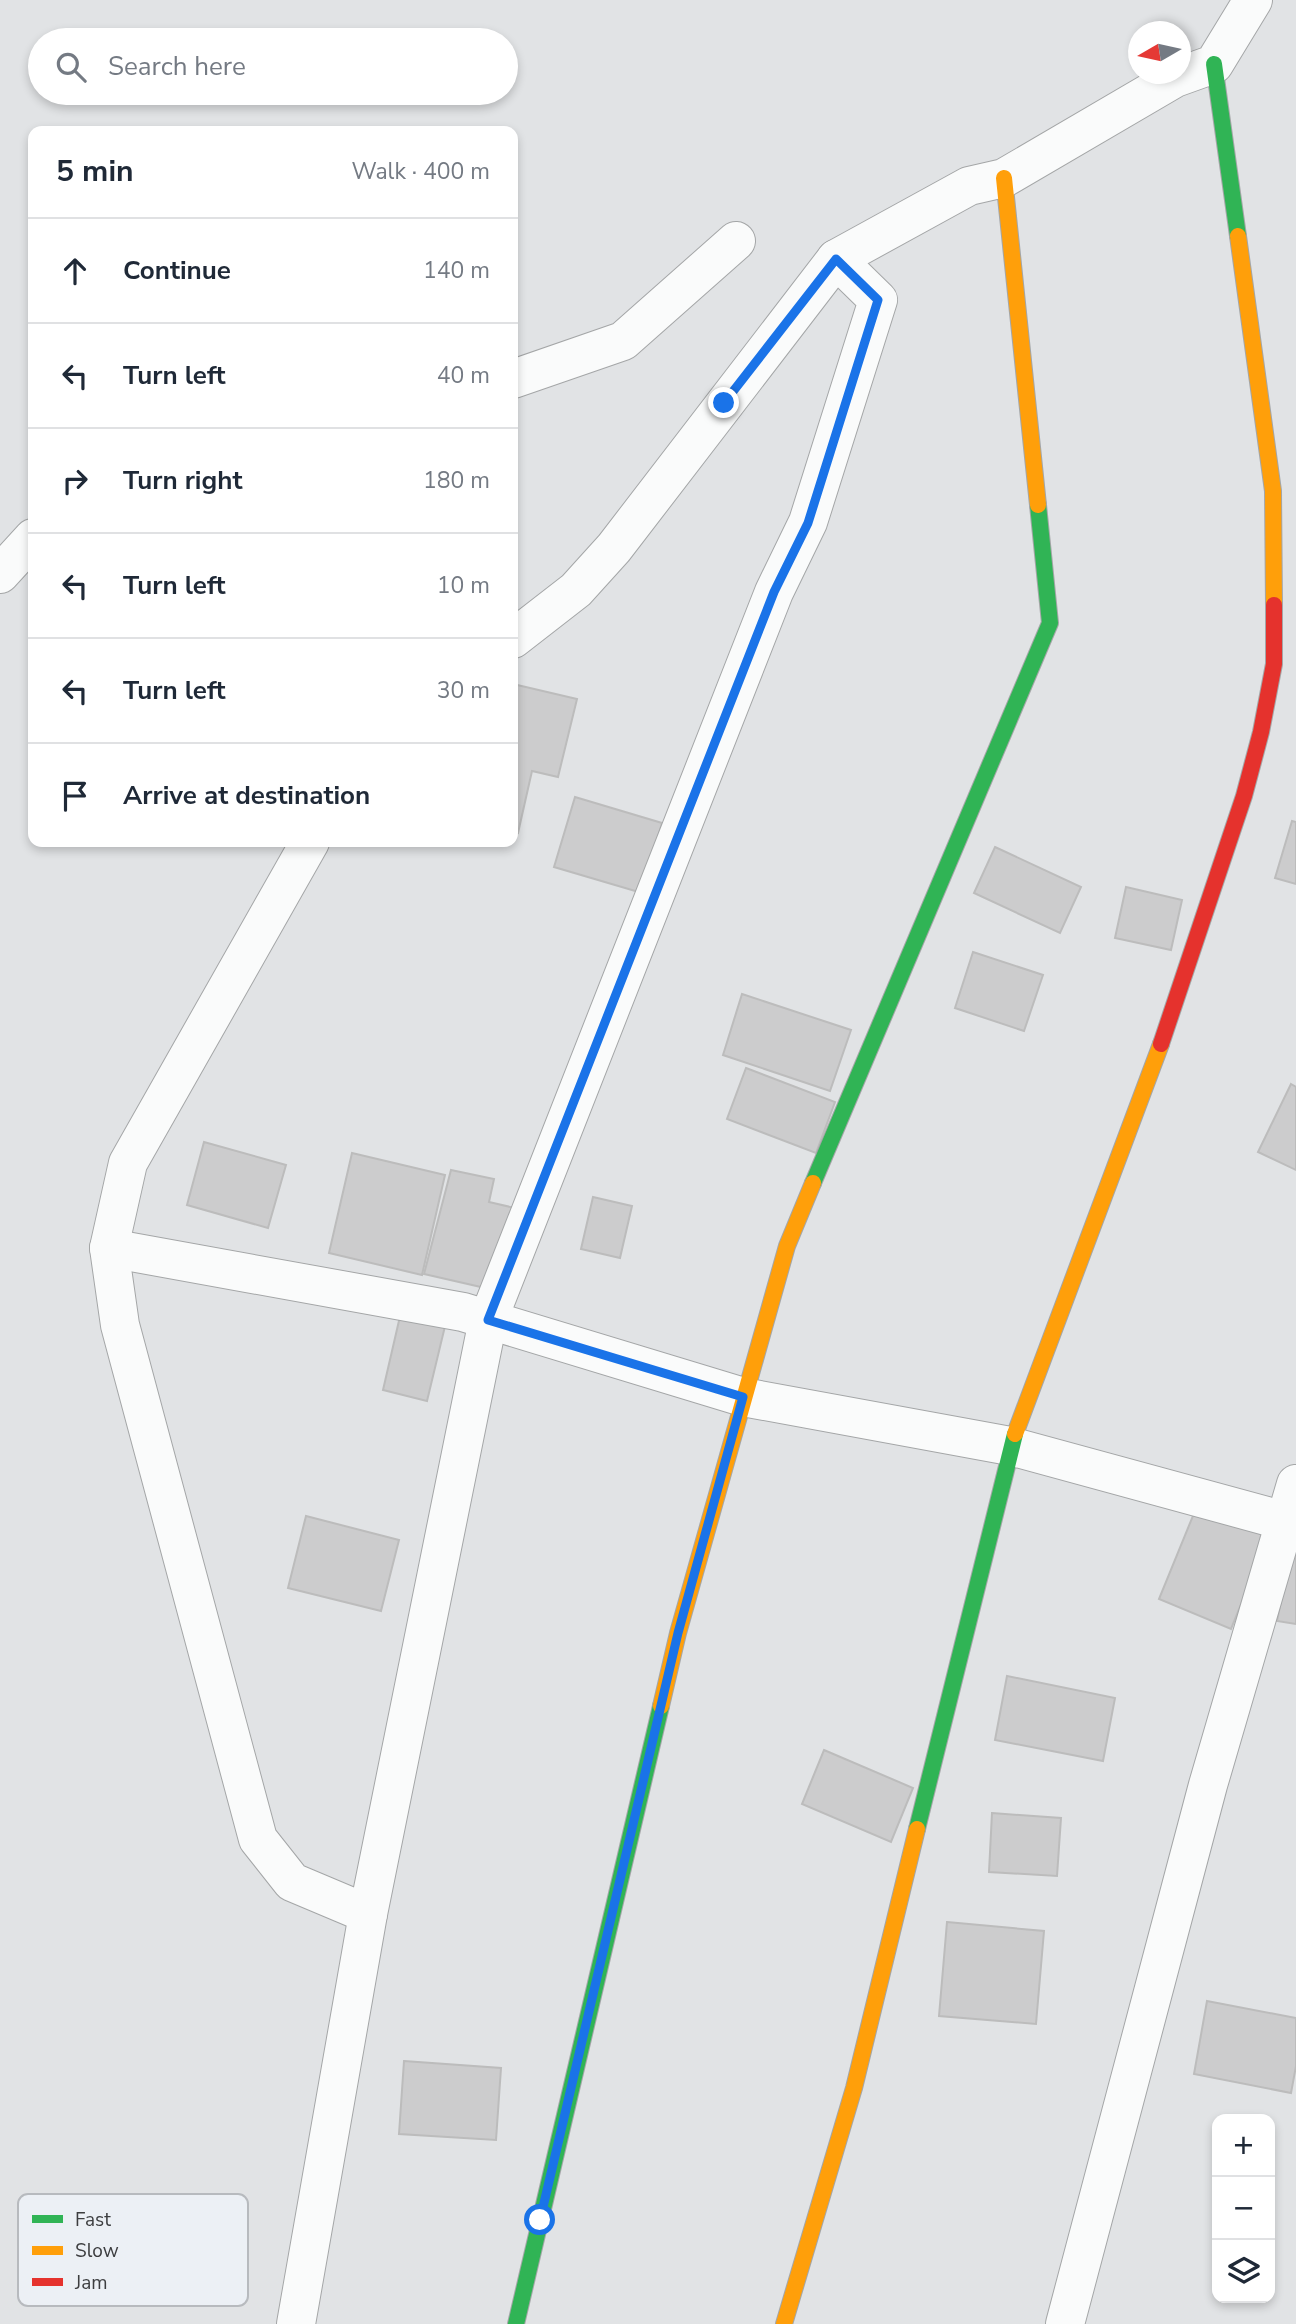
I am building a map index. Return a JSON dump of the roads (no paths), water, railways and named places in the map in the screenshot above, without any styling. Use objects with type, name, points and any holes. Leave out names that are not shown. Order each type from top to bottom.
[{"type":"street","points":[[518,635],[576,590],[614,548],[836,259],[970,186],[1004,178],[1175,78],[1214,64],[1253,0]]},
{"type":"street","points":[[784,2324],[854,2088],[1010,1446],[1156,1061],[1244,796],[1261,732],[1273,663],[1273,491],[1214,64]]},
{"type":"street","points":[[516,2324],[678,1633],[787,1246],[1050,623],[1004,178]]},
{"type":"street","points":[[518,377],[623,341],[736,241]]},
{"type":"street","points":[[296,2324],[368,1914],[488,1320],[769,604],[808,523],[878,300],[836,259]]},
{"type":"street","points":[[0,574],[28,543]]},
{"type":"street","points":[[307,847],[128,1163],[109,1248],[120,1325],[258,1839],[292,1882],[368,1914]]},
{"type":"street","points":[[109,1248],[463,1312],[743,1397],[1010,1446],[1290,1522]]},
{"type":"street","points":[[1065,2324],[1208,1785],[1290,1522],[1296,1484]]}]
